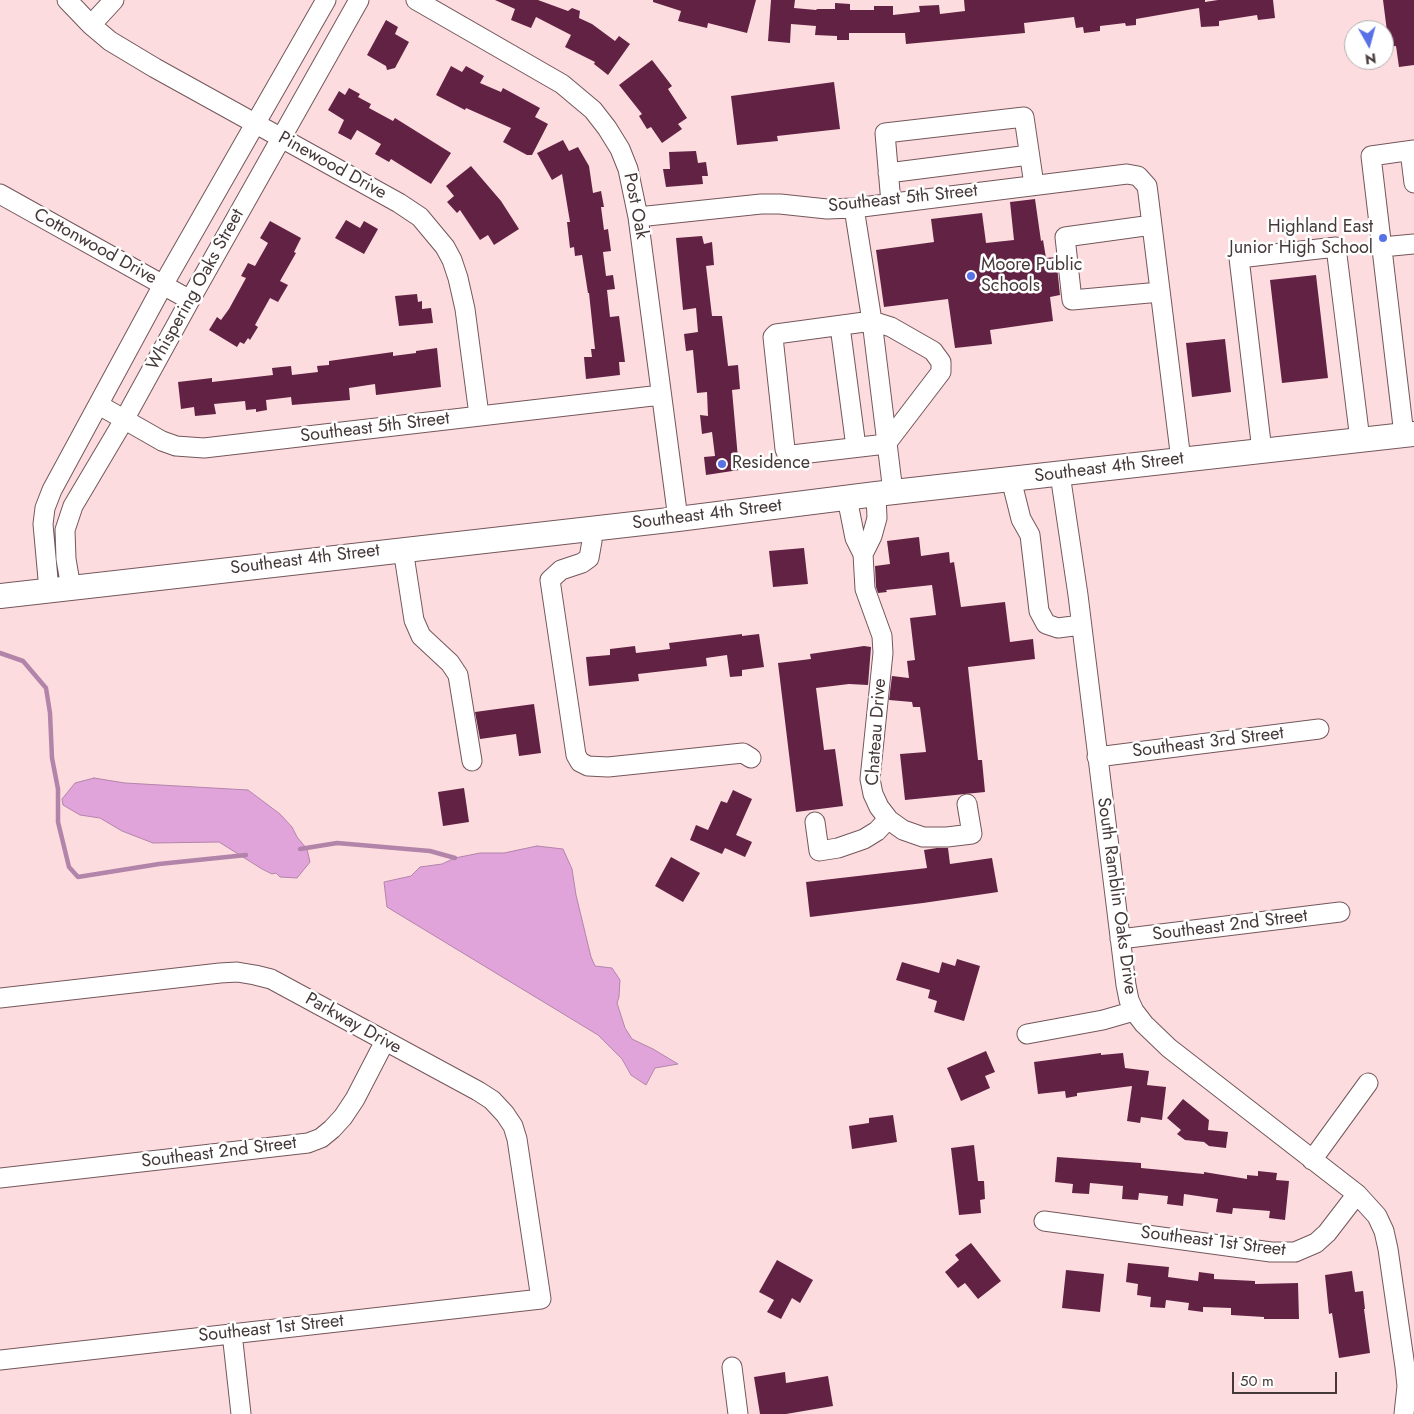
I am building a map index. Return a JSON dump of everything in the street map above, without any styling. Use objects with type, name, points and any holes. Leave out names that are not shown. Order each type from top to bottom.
[{"type":"main road","name":"Southeast 4th Street","points":[[0,596],[678,519],[885,493],[1409,435]]},
{"type":"street","name":"Pinewood Drive","points":[[67,0],[91,25],[110,41],[154,68],[346,173],[420,217],[445,247],[458,278],[465,309],[479,415]]},
{"type":"street","points":[[91,25],[114,0]]},
{"type":"street","name":"Whispering Oaks Street","points":[[60,589],[43,524],[45,508],[52,490],[163,285],[326,0]]},
{"type":"street","name":"Whispering Oaks Street","points":[[60,589],[66,559],[65,530],[73,506],[124,420],[359,0]]},
{"type":"street","name":"Post Oak","points":[[416,0],[562,84],[592,110],[607,128],[620,149],[630,178],[648,280],[678,519]]},
{"type":"street","points":[[891,203],[885,133],[1024,117],[1034,185]]},
{"type":"street","points":[[1409,435],[1371,156],[1412,150],[1414,183]]},
{"type":"street","points":[[888,173],[1030,155]]},
{"type":"street","name":"Southeast 5th Street","points":[[638,217],[761,204],[827,209],[854,208],[1127,174],[1138,176],[1147,186],[1152,225]]},
{"type":"street","name":"Cottonwood Drive","points":[[0,194],[190,300]]},
{"type":"street","name":"Chateau Drive","points":[[854,208],[872,320],[886,444],[885,493],[872,536],[863,554]]},
{"type":"street","points":[[1160,292],[1072,300],[1065,237],[1152,225],[1181,460]]},
{"type":"street","points":[[1382,247],[1414,244]]},
{"type":"street","points":[[1262,451],[1239,258],[1336,247],[1360,440]]},
{"type":"street","points":[[872,320],[891,327],[933,351],[941,362],[941,372],[886,444],[788,454],[785,449],[773,337],[776,334],[840,326],[872,320]]},
{"type":"street","points":[[840,326],[856,447]]},
{"type":"street","name":"Southeast 5th Street","points":[[98,405],[162,441],[176,446],[204,448],[661,395]]},
{"type":"street","name":"South Ramblin Oaks Drive","points":[[1060,474],[1126,985],[1134,1011],[1144,1024],[1169,1048],[1357,1194],[1377,1216],[1384,1231],[1388,1249],[1405,1367],[1407,1386],[1404,1414]]},
{"type":"street","points":[[1011,479],[1021,519],[1030,535],[1040,611],[1046,624],[1058,628],[1081,625]]},
{"type":"street","name":"Chateau Drive","points":[[846,498],[855,538],[863,554],[866,589],[882,636],[883,653],[870,779],[876,801],[888,818],[903,830],[923,837],[972,834],[967,804]]},
{"type":"street","points":[[590,528],[592,541],[589,558],[582,563],[561,570],[550,580],[576,755],[580,762],[588,766],[608,767],[743,753],[752,758]]},
{"type":"street","points":[[402,549],[414,620],[422,636],[450,663],[458,675],[472,761]]},
{"type":"street","name":"Southeast 3rd Street","points":[[1097,757],[1319,729]]},
{"type":"street","points":[[815,822],[818,851],[838,848],[864,839],[877,831],[888,818]]},
{"type":"street","name":"Southeast 2nd Street","points":[[1120,939],[1340,912]]},
{"type":"street","name":"Parkway Drive","points":[[0,998],[237,972],[272,979],[492,1100],[505,1114],[513,1126],[518,1139],[541,1299]]},
{"type":"street","points":[[1027,1034],[1103,1020],[1134,1011]]},
{"type":"street","name":"Southeast 2nd Street","points":[[0,1178],[308,1143],[321,1138],[342,1118],[355,1099],[385,1042]]},
{"type":"street","points":[[1312,1160],[1368,1083]]},
{"type":"street","name":"Southeast 1st Street","points":[[1044,1221],[1271,1252],[1295,1252],[1316,1243],[1327,1233],[1357,1194]]},
{"type":"street","name":"Southeast 1st Street","points":[[0,1360],[541,1299]]},
{"type":"street","points":[[232,1333],[241,1414]]},
{"type":"street","points":[[732,1367],[738,1414]]},
{"type":"shaded area","points":[[94,778],[125,783],[248,790],[280,814],[292,827],[297,837],[307,849],[310,862],[297,878],[280,877],[276,873],[272,874],[262,869],[219,842],[153,843],[122,831],[100,818],[80,815],[63,805],[62,799],[75,783]]},
{"type":"shaded area","points":[[537,846],[563,849],[572,869],[576,895],[591,957],[595,966],[612,968],[620,980],[617,1003],[625,1028],[632,1039],[678,1064],[655,1068],[646,1085],[631,1075],[622,1059],[598,1035],[387,907],[384,882],[411,876],[420,867],[442,864],[455,858],[480,853],[504,853]]},
{"type":"building","points":[[495,0],[538,0],[568,11],[572,8],[580,11],[579,18],[592,24],[615,41],[619,36],[630,44],[608,75],[594,64],[595,62],[565,47],[571,35],[536,17],[531,28],[511,20],[515,9]]},
{"type":"building","points":[[653,0],[756,0],[747,33],[708,23],[707,28],[678,21],[681,11],[653,2]]},
{"type":"building","points":[[771,0],[795,0],[794,8],[816,10],[835,9],[835,3],[850,4],[850,10],[874,10],[874,6],[893,6],[893,15],[920,12],[919,6],[939,5],[940,14],[965,11],[964,0],[1205,0],[1205,2],[1218,0],[1273,0],[1275,18],[1258,20],[1257,15],[1219,21],[1219,26],[1201,27],[1199,8],[1136,19],[1136,25],[1126,26],[1125,23],[1100,26],[1100,31],[1084,33],[1083,27],[1076,28],[1074,17],[1024,23],[1025,33],[906,44],[905,33],[849,33],[849,40],[837,40],[837,36],[815,35],[816,26],[791,24],[790,43],[768,41]]},
{"type":"building","points":[[1383,0],[1414,0],[1414,65],[1399,67],[1396,46],[1394,46],[1394,20],[1386,20]]},
{"type":"building","points":[[386,20],[398,27],[395,34],[409,42],[395,68],[387,70],[386,66],[367,55]]},
{"type":"building","points":[[652,60],[672,86],[668,89],[687,118],[678,124],[682,129],[662,143],[651,127],[647,129],[639,116],[642,114],[619,85]]},
{"type":"building","points":[[451,66],[462,72],[466,66],[484,76],[480,83],[501,92],[503,88],[540,108],[535,117],[548,124],[532,155],[527,155],[503,142],[511,128],[466,108],[465,110],[436,95]]},
{"type":"building","points":[[834,82],[840,129],[777,136],[778,141],[737,145],[731,96]]},
{"type":"building","points":[[349,88],[360,94],[358,97],[371,104],[369,108],[393,121],[395,118],[451,153],[431,184],[391,159],[389,162],[375,154],[381,144],[357,130],[351,140],[338,133],[344,120],[328,110],[339,91],[345,95]]},
{"type":"building","points":[[563,140],[569,151],[578,147],[589,166],[593,193],[601,191],[604,207],[601,207],[604,230],[608,229],[611,251],[603,252],[606,276],[613,275],[615,289],[607,290],[610,317],[619,316],[625,362],[619,362],[620,375],[586,379],[584,357],[592,357],[591,349],[595,349],[589,293],[582,255],[575,256],[574,247],[570,248],[567,222],[570,222],[562,174],[552,180],[537,153]]},
{"type":"building","points":[[696,151],[698,163],[706,162],[708,176],[702,176],[703,184],[666,187],[663,169],[670,169],[669,152]]},
{"type":"building","points":[[471,166],[501,201],[519,229],[494,245],[488,235],[480,240],[460,210],[457,213],[447,202],[454,196],[446,186]]},
{"type":"building","name":"Moore Public Schools","points":[[1035,199],[1041,241],[1043,240],[1046,258],[1056,257],[1060,295],[1050,297],[1053,321],[990,330],[992,344],[955,348],[948,299],[884,307],[876,250],[934,242],[931,219],[982,213],[986,243],[1014,240],[1010,202]]},
{"type":"building","points":[[346,220],[360,228],[364,221],[378,229],[364,254],[335,238]]},
{"type":"building","points":[[270,221],[301,238],[294,252],[296,253],[280,281],[288,285],[278,302],[270,298],[255,325],[258,327],[250,340],[248,338],[244,344],[240,342],[237,347],[209,330],[217,317],[221,320],[229,309],[246,278],[241,276],[248,263],[255,266],[268,243],[260,238]]},
{"type":"building","points":[[702,236],[704,244],[712,242],[714,265],[706,266],[712,316],[722,316],[728,366],[738,365],[740,389],[732,390],[739,470],[706,475],[704,457],[715,456],[712,432],[702,434],[700,415],[708,416],[707,392],[697,393],[693,350],[686,351],[684,334],[698,332],[696,308],[683,310],[676,238]]},
{"type":"building","points":[[1316,275],[1328,378],[1282,383],[1270,280]]},
{"type":"building","points":[[417,294],[418,302],[422,301],[422,309],[431,308],[433,323],[399,326],[395,296]]},
{"type":"building","points":[[1225,339],[1231,392],[1192,397],[1186,343]]},
{"type":"building","points":[[437,348],[441,387],[376,395],[375,384],[349,388],[350,400],[292,405],[291,397],[266,400],[267,410],[256,412],[256,409],[246,410],[245,401],[214,404],[216,414],[195,416],[194,407],[181,409],[178,382],[212,378],[212,382],[273,375],[272,368],[291,366],[292,375],[318,372],[317,366],[329,365],[329,361],[393,352],[393,356]]},
{"type":"building","points":[[919,537],[921,556],[949,552],[950,563],[954,562],[961,607],[1005,602],[1010,642],[1033,639],[1035,659],[968,667],[978,760],[982,760],[985,792],[905,800],[900,754],[926,752],[920,707],[913,707],[912,702],[889,700],[892,676],[909,678],[907,661],[915,660],[910,618],[936,615],[932,585],[886,590],[887,592],[878,593],[875,566],[890,564],[887,541]]},
{"type":"building","points":[[804,548],[808,584],[773,587],[769,551]]},
{"type":"building","points":[[742,634],[742,636],[759,634],[764,667],[742,670],[742,676],[730,677],[727,655],[706,658],[707,666],[638,674],[639,681],[589,686],[586,657],[610,655],[610,649],[635,646],[636,653],[670,649],[669,643]]},
{"type":"building","points":[[864,646],[871,647],[868,685],[849,684],[816,688],[824,750],[835,749],[843,806],[796,812],[778,663],[811,659],[810,654]]},
{"type":"building","points":[[534,704],[541,753],[519,756],[516,734],[480,739],[475,712]]},
{"type":"building","points":[[464,788],[469,822],[443,826],[438,792]]},
{"type":"building","points":[[733,790],[752,799],[736,835],[752,842],[745,857],[725,848],[722,854],[690,840],[696,825],[708,830],[721,801],[727,803]]},
{"type":"building","points":[[948,848],[950,864],[992,858],[998,892],[810,917],[806,882],[927,868],[924,850]]},
{"type":"building","points":[[671,857],[700,873],[683,902],[655,886]]},
{"type":"building","points":[[957,959],[980,966],[964,1021],[934,1012],[937,1001],[928,998],[930,990],[896,980],[902,962],[939,973],[942,962],[955,966]]},
{"type":"building","points":[[986,1051],[995,1072],[985,1076],[990,1088],[961,1101],[947,1068]]},
{"type":"building","points":[[1101,1053],[1101,1055],[1123,1053],[1125,1068],[1149,1071],[1147,1085],[1166,1087],[1162,1120],[1141,1117],[1140,1123],[1127,1121],[1132,1086],[1077,1093],[1077,1096],[1066,1098],[1065,1091],[1038,1094],[1034,1062]]},
{"type":"building","points":[[1183,1099],[1209,1120],[1208,1130],[1228,1132],[1226,1148],[1209,1146],[1204,1142],[1185,1140],[1177,1134],[1181,1130],[1167,1118]]},
{"type":"building","points":[[893,1115],[897,1142],[852,1149],[849,1126],[869,1123],[869,1118]]},
{"type":"building","points":[[974,1145],[978,1181],[984,1181],[985,1199],[980,1200],[981,1213],[959,1215],[951,1148]]},
{"type":"building","points":[[1057,1157],[1141,1163],[1141,1168],[1204,1174],[1204,1172],[1247,1179],[1247,1175],[1258,1176],[1258,1171],[1277,1173],[1276,1180],[1289,1181],[1285,1220],[1269,1218],[1270,1211],[1233,1208],[1232,1214],[1216,1212],[1218,1199],[1184,1194],[1183,1206],[1167,1204],[1168,1196],[1139,1193],[1138,1200],[1122,1199],[1123,1186],[1090,1183],[1089,1194],[1072,1193],[1073,1184],[1055,1182]]},
{"type":"building","points":[[971,1243],[1001,1281],[978,1299],[965,1283],[958,1288],[945,1272],[959,1260],[955,1255]]},
{"type":"building","points":[[777,1260],[813,1280],[800,1303],[792,1298],[781,1319],[767,1312],[774,1300],[759,1292]]},
{"type":"building","points":[[1128,1263],[1169,1267],[1168,1277],[1198,1281],[1199,1272],[1214,1274],[1214,1279],[1255,1281],[1255,1284],[1298,1283],[1299,1319],[1264,1319],[1264,1317],[1231,1315],[1231,1308],[1203,1307],[1203,1312],[1188,1310],[1189,1303],[1166,1300],[1165,1308],[1150,1307],[1151,1297],[1137,1295],[1138,1284],[1126,1282]]},
{"type":"building","points":[[1066,1270],[1104,1274],[1100,1312],[1062,1308]]},
{"type":"building","points":[[1352,1271],[1355,1292],[1363,1291],[1370,1353],[1339,1358],[1332,1313],[1329,1314],[1325,1275]]},
{"type":"building","points":[[785,1372],[786,1383],[828,1376],[833,1406],[786,1414],[760,1414],[754,1377]]},
{"type":"waterway","points":[[0,653],[23,661],[46,688],[50,713],[52,758],[58,789],[58,822],[69,867],[78,877],[159,864],[246,855]]},
{"type":"waterway","points":[[300,849],[337,843],[430,851],[455,858]]},
{"type":"place","name":"Highland East Junior High School","points":[[1383,238]]},
{"type":"place","name":"Moore Public Schools","points":[[971,276]]},
{"type":"place","name":"Residence","points":[[722,464]]}]
